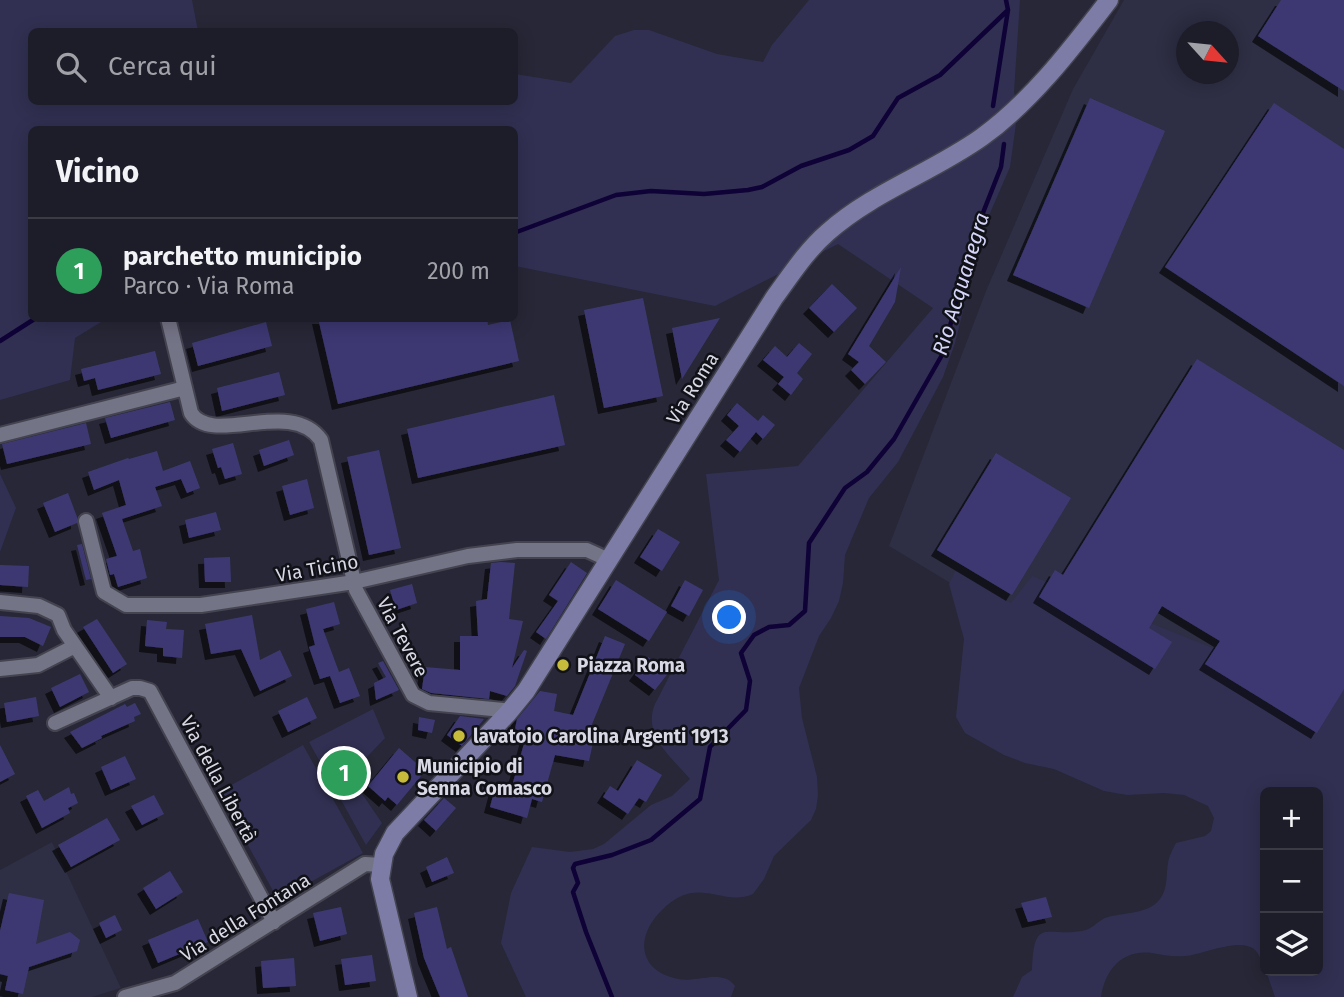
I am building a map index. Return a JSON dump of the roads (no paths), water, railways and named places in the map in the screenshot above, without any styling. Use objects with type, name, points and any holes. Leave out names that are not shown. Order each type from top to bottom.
[{"type":"street","name":"Via Roma","points":[[381,865],[395,833],[526,691],[774,298],[807,253],[828,232],[856,211],[983,136],[1031,94],[1109,0]]},
{"type":"street","points":[[169,322],[184,388],[195,419],[209,426],[290,421],[316,433],[321,440],[354,582]]},
{"type":"street","points":[[0,435],[184,388]]},
{"type":"street","name":"Via Ticino","points":[[86,521],[104,592],[126,604],[201,605],[354,582],[468,556],[517,550],[587,550],[609,560]]},
{"type":"street","name":"Via Tevere","points":[[354,582],[409,689],[417,699],[429,704],[503,710],[508,713]]},
{"type":"street","points":[[0,602],[39,606],[58,615],[75,646],[111,698]]},
{"type":"street","points":[[0,669],[38,665],[75,646]]},
{"type":"street","name":"Via della Libertà","points":[[55,723],[137,687],[154,696],[274,922]]},
{"type":"street","name":"Via della Fontana","points":[[125,997],[174,983],[365,864],[381,865]]},
{"type":"street","points":[[381,865],[380,879],[408,997]]},
{"type":"waterway","name":"Rio Acquanegra","points":[[993,106],[1008,10],[1006,0]]},
{"type":"waterway","name":"Rio Acquanegra","points":[[518,232],[616,195],[651,191],[704,194],[762,187],[801,166],[849,150],[873,136],[898,98],[940,75],[1008,10]]},
{"type":"waterway","name":"Rio Acquanegra","points":[[612,997],[573,892],[578,883],[573,868],[575,864],[612,855],[651,840],[700,799],[710,747],[746,710],[750,681],[741,653],[754,635],[769,627],[789,625],[805,611],[809,543],[845,488],[867,472],[894,439],[942,355],[977,228],[1001,167],[1004,144]]},
{"type":"waterway","name":"Rio Acquanegra","points":[[0,341],[30,322]]},
{"type":"place","name":"Piazza Roma","points":[[563,665]]},
{"type":"place","name":"lavatoio Carolina Argenti 1913","points":[[459,736]]},
{"type":"place","name":"parchetto municipio","points":[[344,773]]},
{"type":"place","name":"Municipio di Senna Comasco","points":[[403,777]]}]
